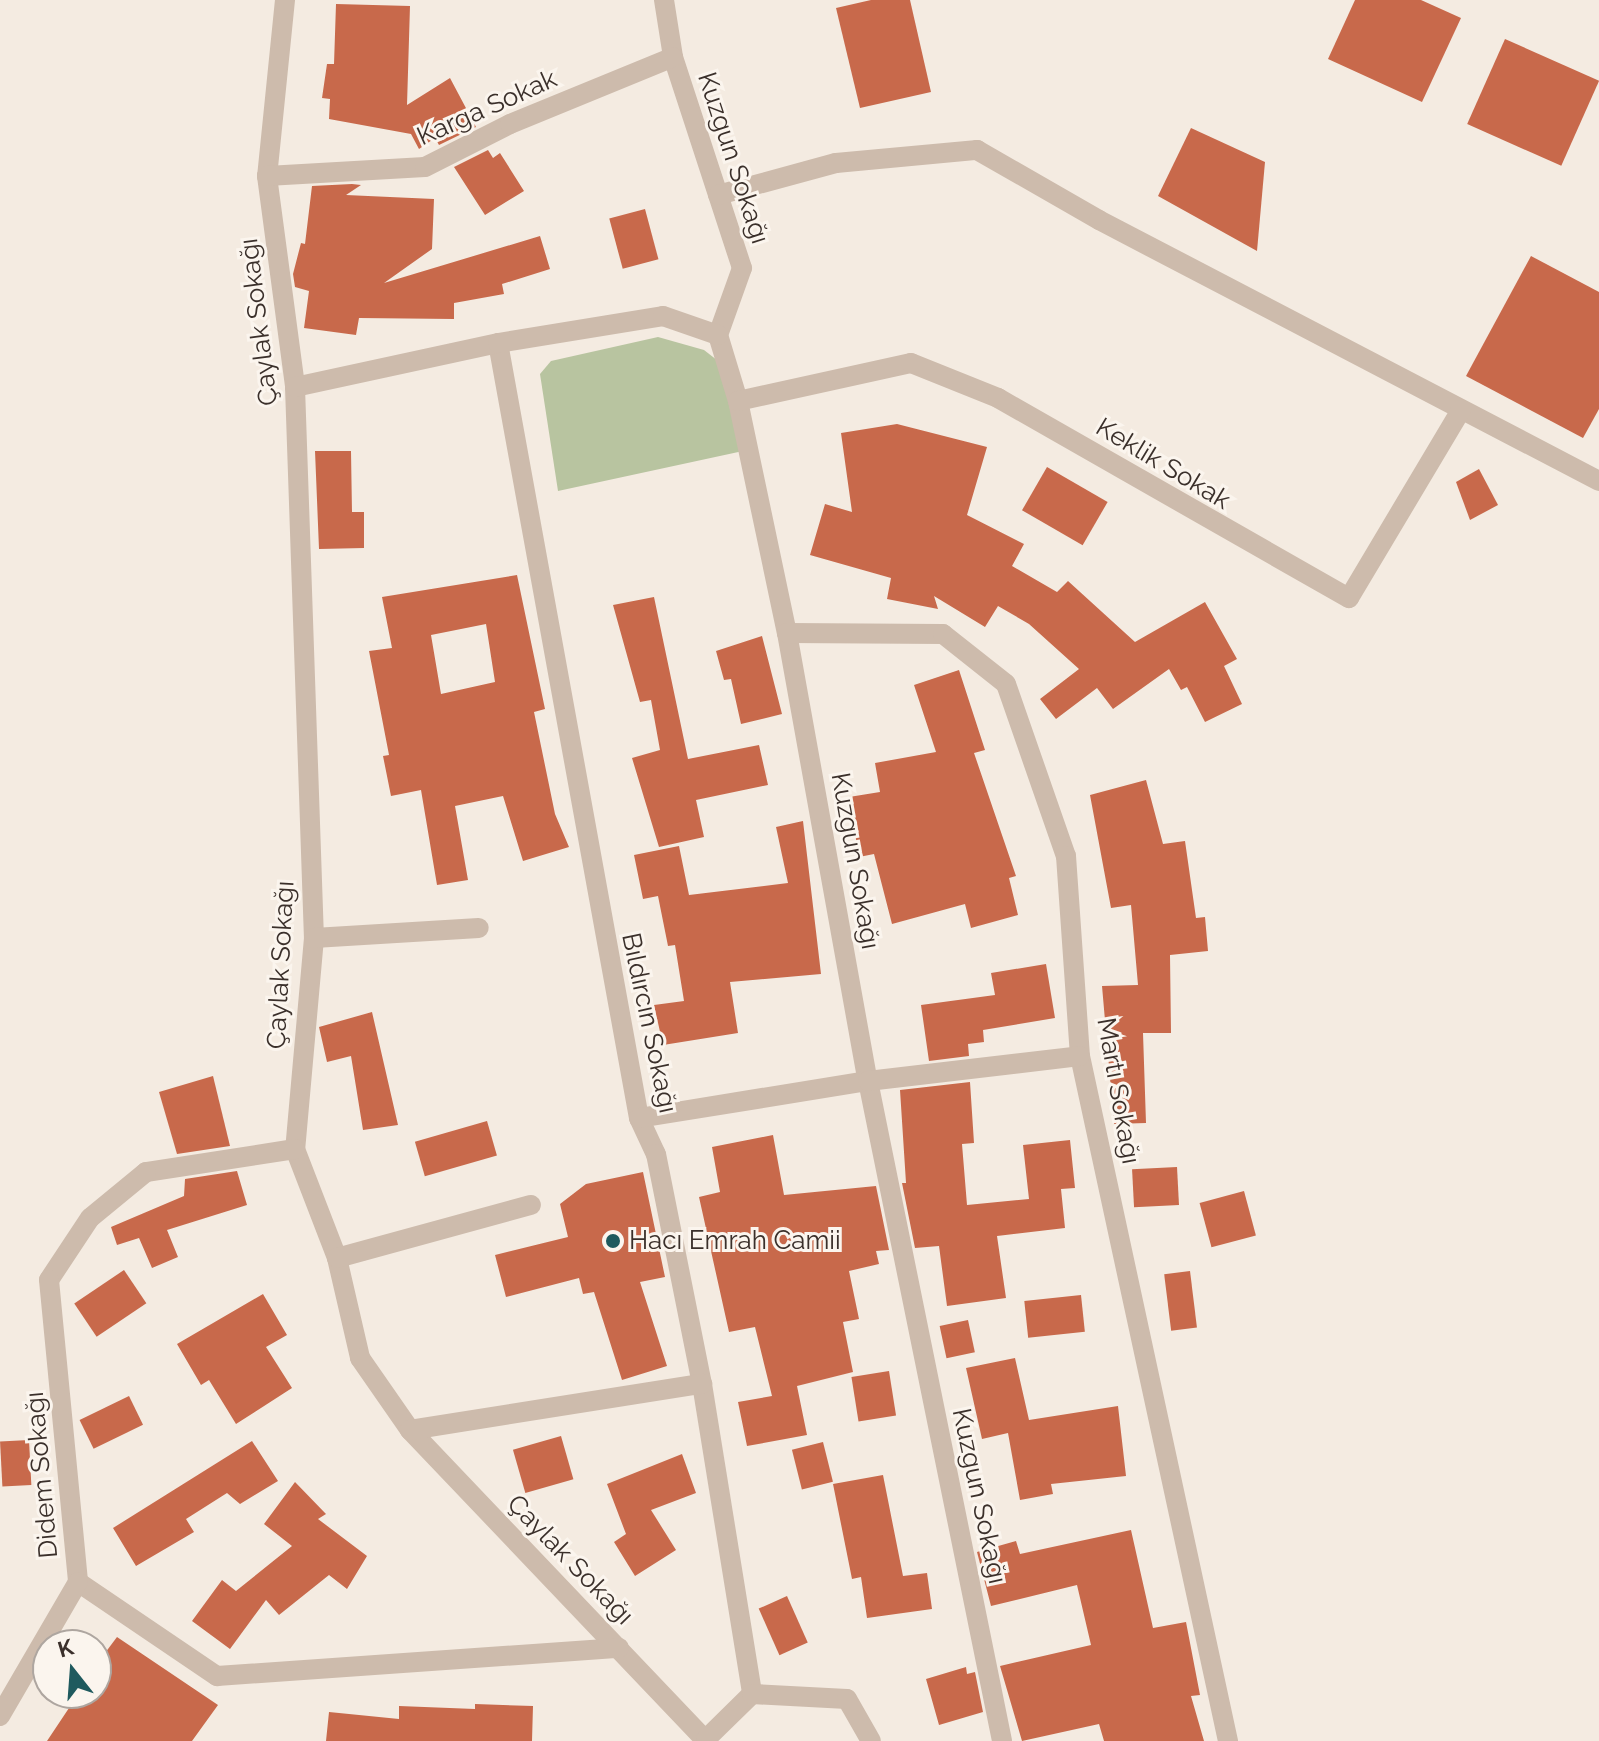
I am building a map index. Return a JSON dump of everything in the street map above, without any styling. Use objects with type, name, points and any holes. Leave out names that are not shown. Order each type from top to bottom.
[{"type":"street","name":"Çaylak Sokağı","points":[[285,0],[267,176],[295,387],[314,938],[295,1149],[337,1258],[360,1358],[410,1430],[706,1740]]},
{"type":"street","name":"Kuzgun Sokağı","points":[[664,0],[673,57],[742,268],[718,335],[738,401],[787,633],[868,1081],[1002,1741]]},
{"type":"street","name":"Karga Sokak","points":[[267,176],[425,167],[510,124],[673,57]]},
{"type":"street","points":[[718,195],[836,163],[977,150],[1599,481]]},
{"type":"street","points":[[295,387],[498,343],[663,316],[718,335]]},
{"type":"street","name":"Bıldırcın Sokağı","points":[[498,343],[639,1118],[656,1154],[702,1384],[752,1694]]},
{"type":"street","name":"Keklik Sokak","points":[[738,401],[911,363],[998,398],[1349,598],[1461,410]]},
{"type":"street","name":"Martı Sokağı","points":[[787,633],[943,634],[1006,684],[1066,856],[1080,1056],[1228,1741]]},
{"type":"street","points":[[314,938],[479,928]]},
{"type":"street","points":[[639,1118],[868,1081],[1080,1056]]},
{"type":"street","name":"Didem Sokağı","points":[[295,1149],[146,1172],[90,1218],[49,1280],[78,1582],[217,1676],[619,1648]]},
{"type":"street","points":[[337,1258],[531,1205]]},
{"type":"street","points":[[410,1430],[702,1384]]},
{"type":"street","points":[[0,1716],[78,1582]]},
{"type":"street","points":[[706,1740],[752,1694],[847,1699],[871,1741]]},
{"type":"green space","points":[[658,337],[704,350],[722,364],[743,451],[558,491],[540,374],[551,361]]},
{"type":"building","points":[[871,0],[910,0],[931,92],[860,108],[836,8]]},
{"type":"building","points":[[1355,0],[1421,0],[1461,18],[1422,102],[1328,59]]},
{"type":"building","points":[[336,4],[410,6],[407,105],[450,78],[476,127],[439,145],[435,138],[419,149],[411,134],[329,119],[330,99],[322,98],[327,64],[334,64]]},
{"type":"building","points":[[1505,39],[1599,81],[1561,166],[1467,124]]},
{"type":"building","points":[[1191,128],[1265,162],[1257,251],[1158,196]]},
{"type":"building","points":[[488,150],[493,158],[500,153],[524,191],[485,215],[454,167]]},
{"type":"building","points":[[361,185],[346,195],[434,199],[432,249],[384,283],[540,236],[550,269],[502,284],[504,294],[454,303],[454,319],[359,318],[356,335],[304,328],[309,291],[295,287],[293,274],[301,243],[305,244],[312,186]]},
{"type":"building","points":[[645,209],[658,259],[623,269],[609,219]]},
{"type":"building","points":[[1531,256],[1599,292],[1599,409],[1583,438],[1466,376]]},
{"type":"building","points":[[897,424],[987,447],[967,515],[1024,544],[1012,566],[1057,592],[1068,581],[1135,642],[1205,602],[1237,659],[1224,666],[1242,704],[1205,722],[1187,687],[1181,690],[1169,669],[1113,709],[1097,688],[1056,719],[1040,699],[1079,669],[1029,624],[998,606],[985,627],[934,596],[938,609],[887,599],[891,578],[810,555],[825,504],[852,512],[841,433]]},
{"type":"building","points":[[315,451],[351,451],[352,512],[364,512],[364,548],[319,549]]},
{"type":"building","points":[[1047,467],[1108,502],[1083,545],[1022,510]]},
{"type":"building","points":[[1479,469],[1498,505],[1470,520],[1456,482]]},
{"type":"building","points":[[517,575],[545,709],[534,712],[555,814],[569,847],[523,861],[503,796],[455,806],[468,880],[437,885],[421,790],[391,796],[383,756],[389,755],[369,651],[392,648],[382,597]],"holes":[[[486,624],[495,682],[441,694],[431,635]]]},
{"type":"building","points":[[654,597],[688,759],[759,745],[768,785],[696,800],[704,837],[659,847],[632,758],[660,750],[651,700],[640,702],[613,605]]},
{"type":"building","points":[[762,636],[782,714],[741,724],[731,679],[724,680],[716,651]]},
{"type":"building","points":[[959,670],[985,750],[974,753],[1016,876],[1009,878],[1018,915],[971,928],[965,904],[892,924],[874,854],[859,857],[849,797],[880,792],[875,763],[936,752],[914,685]]},
{"type":"building","points":[[1146,780],[1163,844],[1185,841],[1196,918],[1205,917],[1208,951],[1170,955],[1171,1033],[1143,1033],[1146,1123],[1114,1124],[1102,986],[1138,985],[1131,905],[1111,908],[1090,795]]},
{"type":"building","points":[[803,821],[821,974],[730,982],[738,1033],[663,1045],[654,1005],[684,1001],[675,945],[668,946],[658,896],[643,899],[634,855],[679,846],[689,895],[788,883],[776,827]]},
{"type":"building","points":[[1046,964],[1055,1018],[983,1030],[984,1042],[968,1044],[969,1056],[929,1061],[921,1005],[995,995],[991,973]]},
{"type":"building","points":[[372,1012],[398,1125],[363,1130],[351,1056],[327,1062],[319,1027]]},
{"type":"building","points":[[213,1076],[230,1146],[177,1154],[159,1092]]},
{"type":"building","points":[[970,1082],[974,1143],[962,1144],[967,1205],[1029,1199],[1023,1145],[1070,1140],[1075,1188],[1061,1189],[1065,1228],[997,1236],[1006,1298],[947,1306],[939,1246],[915,1248],[902,1183],[906,1183],[900,1090]]},
{"type":"building","points":[[487,1121],[497,1156],[425,1176],[415,1142]]},
{"type":"building","points":[[773,1135],[784,1195],[876,1186],[889,1250],[876,1251],[879,1264],[849,1271],[859,1319],[843,1322],[853,1372],[797,1386],[807,1435],[747,1446],[738,1402],[772,1396],[755,1327],[729,1332],[699,1197],[720,1192],[712,1147]]},
{"type":"building","points":[[1177,1167],[1179,1205],[1134,1207],[1132,1169]]},
{"type":"building","points":[[237,1171],[247,1205],[167,1230],[178,1257],[152,1268],[139,1238],[117,1245],[111,1227],[184,1196],[185,1179]]},
{"type":"building","points":[[643,1172],[665,1277],[640,1282],[667,1366],[622,1380],[594,1292],[583,1294],[579,1278],[506,1297],[495,1255],[568,1237],[560,1204],[586,1184]]},
{"type":"building","points":[[1244,1191],[1256,1235],[1211,1247],[1200,1203]]},
{"type":"building","points":[[124,1270],[146,1303],[97,1337],[74,1304]]},
{"type":"building","points":[[1190,1271],[1197,1328],[1171,1331],[1164,1274]]},
{"type":"building","points":[[263,1294],[287,1335],[266,1347],[292,1388],[236,1424],[209,1380],[201,1385],[177,1344]]},
{"type":"building","points":[[1081,1295],[1085,1332],[1028,1338],[1024,1301]]},
{"type":"building","points":[[968,1320],[975,1352],[946,1358],[940,1326]]},
{"type":"building","points":[[1015,1358],[1029,1420],[1118,1406],[1126,1476],[1051,1484],[1053,1494],[1020,1500],[1008,1433],[982,1439],[966,1368]]},
{"type":"building","points":[[889,1371],[896,1415],[859,1421],[851,1377]]},
{"type":"building","points":[[129,1396],[143,1425],[94,1449],[80,1420]]},
{"type":"building","points":[[561,1436],[573,1479],[525,1493],[513,1450]]},
{"type":"building","points":[[29,1440],[31,1485],[2,1486],[0,1442]]},
{"type":"building","points":[[252,1441],[278,1481],[240,1504],[227,1493],[186,1519],[194,1532],[136,1566],[113,1528]]},
{"type":"building","points":[[823,1442],[833,1482],[802,1490],[792,1450]]},
{"type":"building","points":[[682,1454],[696,1493],[651,1510],[676,1550],[635,1576],[614,1542],[626,1534],[607,1484]]},
{"type":"building","points":[[883,1475],[903,1576],[927,1573],[932,1609],[867,1618],[861,1577],[852,1579],[833,1484]]},
{"type":"building","points":[[295,1482],[326,1514],[318,1519],[367,1556],[347,1589],[329,1575],[279,1615],[266,1600],[230,1649],[192,1621],[222,1580],[236,1591],[292,1546],[264,1524]]},
{"type":"building","points":[[1131,1530],[1153,1628],[1186,1622],[1200,1695],[1191,1696],[1204,1741],[1104,1741],[1099,1724],[1022,1741],[1000,1666],[1091,1645],[1077,1585],[991,1606],[977,1552],[1016,1541],[1020,1554]]},
{"type":"building","points":[[787,1596],[808,1643],[779,1655],[759,1609]]},
{"type":"building","points":[[117,1637],[218,1705],[192,1741],[47,1741],[68,1709],[112,1709],[112,1644]]},
{"type":"building","points":[[966,1667],[967,1674],[975,1672],[983,1712],[939,1725],[926,1679]]},
{"type":"building","points":[[475,1704],[533,1706],[532,1741],[326,1741],[329,1712],[399,1719],[399,1706],[475,1709]]},
{"type":"place","name":"Hacı Emrah Camii","points":[[613,1241]]}]
